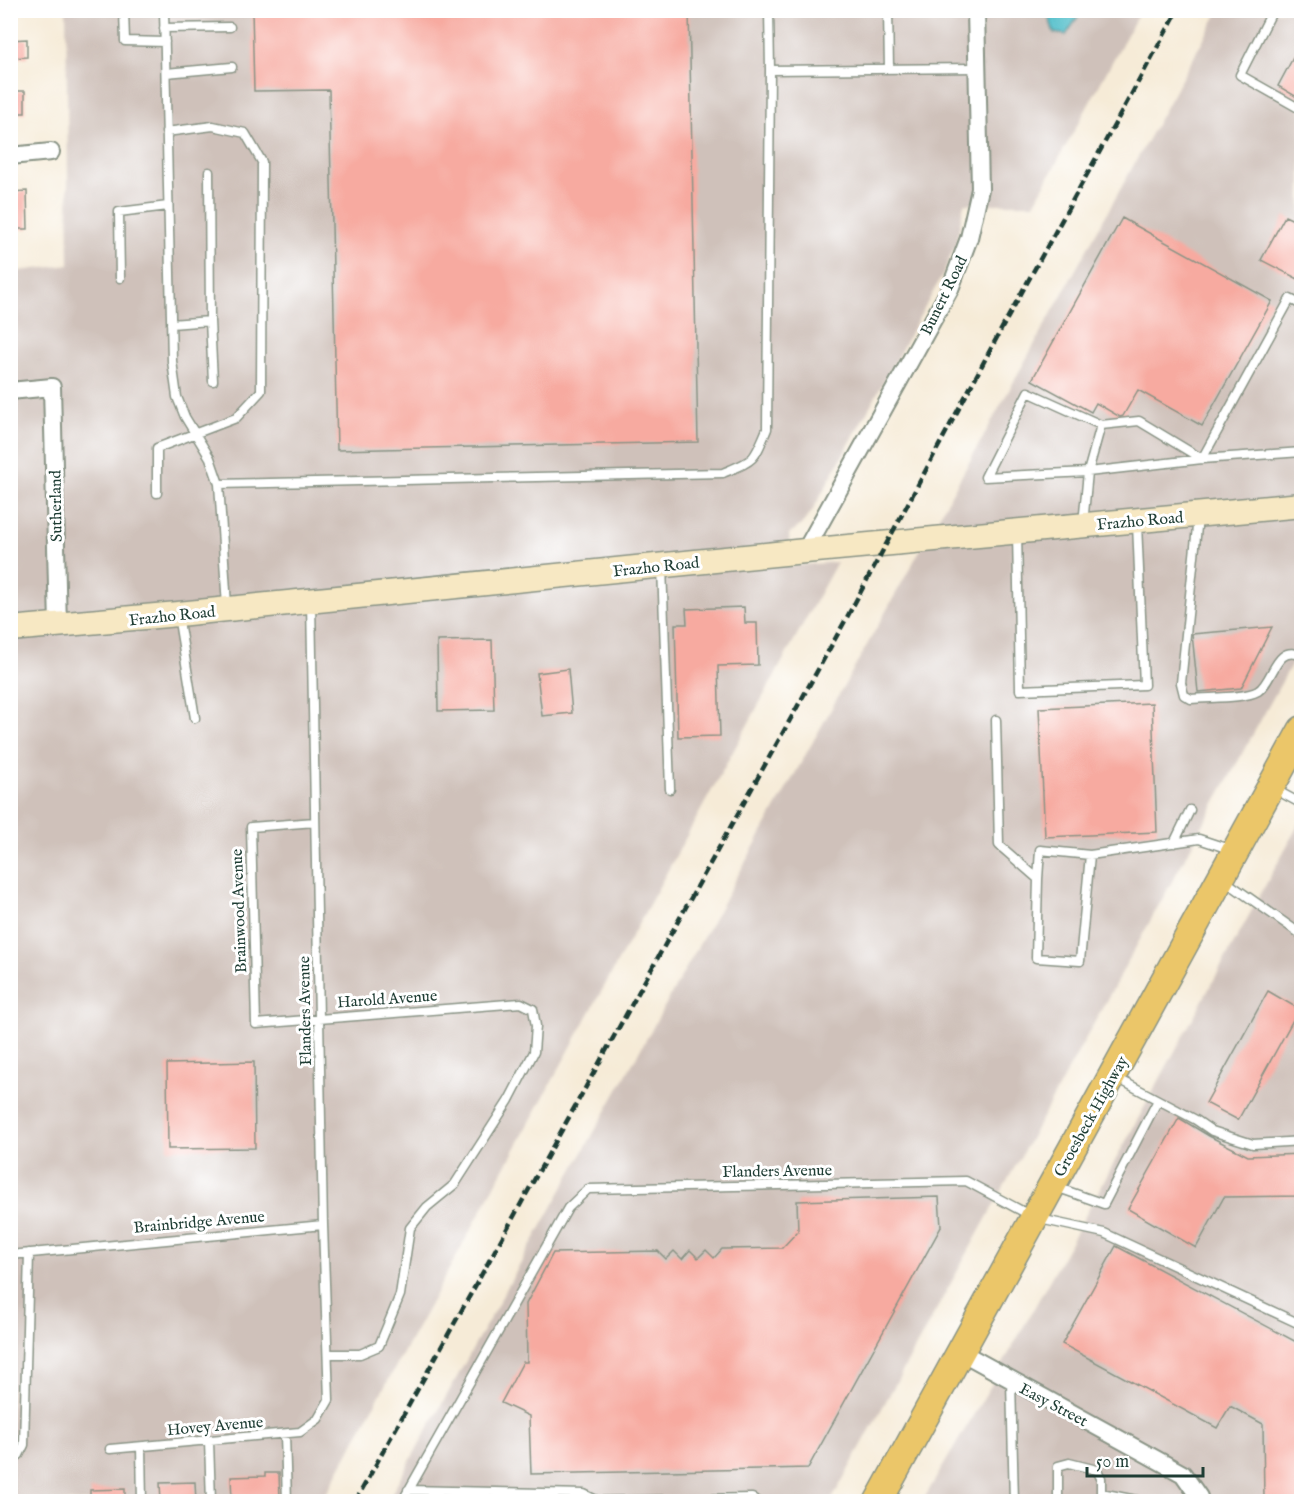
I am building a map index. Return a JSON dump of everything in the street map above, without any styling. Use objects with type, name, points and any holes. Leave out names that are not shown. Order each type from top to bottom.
[{"type":"main road","name":"Groesbeck Highway","points":[[878,1502],[1302,730]]},
{"type":"street","name":"Bunert Road","points":[[805,551],[950,289],[963,258],[980,189],[976,10]]},
{"type":"street","points":[[10,156],[51,152]]},
{"type":"street","name":"Sutherland","points":[[10,391],[52,387],[58,626]]},
{"type":"street","name":"Frazho Road","points":[[10,629],[1302,505]]},
{"type":"street","name":"Easy Street","points":[[961,1352],[1183,1474],[1200,1502]]},
{"type":"lane","points":[[124,10],[125,41],[165,42]]},
{"type":"lane","points":[[164,10],[172,361],[177,397],[185,417],[210,458],[219,484],[227,609]]},
{"type":"lane","points":[[219,484],[723,473],[752,460],[767,429],[769,10]]},
{"type":"lane","points":[[888,10],[889,69]]},
{"type":"lane","points":[[1273,10],[1240,75],[1302,110]]},
{"type":"lane","points":[[164,28],[230,27]]},
{"type":"lane","points":[[166,73],[232,68]]},
{"type":"lane","points":[[770,69],[977,69]]},
{"type":"lane","points":[[157,493],[157,448],[236,418],[261,391],[262,162],[245,133],[213,126],[166,132]]},
{"type":"lane","points":[[209,172],[210,321],[213,381]]},
{"type":"lane","points":[[120,278],[119,212],[168,206]]},
{"type":"lane","points":[[1202,459],[1290,299],[1302,305]]},
{"type":"lane","points":[[171,324],[210,321]]},
{"type":"lane","points":[[1202,459],[1139,421],[1101,425],[1028,392],[985,477],[1088,472],[1202,459],[1302,452]]},
{"type":"lane","points":[[1083,525],[1088,472],[1101,425]]},
{"type":"lane","points":[[1198,514],[1181,682],[1184,695],[1191,699],[1248,694],[1259,690],[1265,684],[1279,658],[1289,654],[1302,656]]},
{"type":"lane","points":[[1017,532],[1020,690],[1144,685],[1136,520]]},
{"type":"lane","points":[[662,566],[670,789]]},
{"type":"lane","name":"Flanders Avenue","points":[[310,600],[323,1225],[330,1400],[318,1419]]},
{"type":"lane","points":[[178,614],[195,718]]},
{"type":"lane","points":[[996,720],[999,845],[1038,879]]},
{"type":"lane","points":[[1270,787],[1302,804]]},
{"type":"lane","points":[[1174,843],[1190,810]]},
{"type":"lane","name":"Brainwood Avenue","points":[[256,1024],[251,826],[315,822]]},
{"type":"lane","points":[[1090,855],[1080,961],[1036,958],[1040,850],[1090,855],[1199,839],[1235,851]]},
{"type":"lane","points":[[1221,878],[1302,935]]},
{"type":"lane","name":"Harold Avenue","points":[[256,1024],[521,1003],[533,1009],[536,1026],[534,1052],[509,1100],[455,1184],[427,1207],[410,1228],[400,1295],[379,1346],[360,1354],[328,1354]]},
{"type":"lane","points":[[1112,1076],[1212,1131],[1253,1144],[1302,1141]]},
{"type":"lane","points":[[1052,1185],[1104,1204],[1158,1100]]},
{"type":"lane","name":"Flanders Avenue","points":[[402,1502],[568,1208],[588,1189],[966,1180],[1035,1218],[1104,1233],[1302,1325]]},
{"type":"lane","name":"Brainbridge Avenue","points":[[10,1255],[323,1225]]},
{"type":"lane","points":[[10,1460],[19,1455],[24,1445],[29,1253]]},
{"type":"lane","points":[[1011,1381],[1014,1502]]},
{"type":"lane","name":"Hovey Avenue","points":[[110,1449],[300,1432],[318,1419]]},
{"type":"lane","points":[[285,1434],[287,1502]]},
{"type":"lane","points":[[209,1441],[211,1502]]},
{"type":"lane","points":[[141,1446],[142,1502]]},
{"type":"lane","points":[[1058,1502],[1058,1466],[1069,1463],[1097,1470],[1101,1478],[1101,1493],[1146,1502]]},
{"type":"lane","points":[[408,1490],[584,1498],[598,1501],[752,1498],[759,1502]]},
{"type":"shaded area","points":[[66,11],[1140,11],[1034,204],[964,204],[956,244],[942,276],[811,513],[800,526],[789,534],[790,566],[837,562],[322,1501],[11,1502],[10,272],[69,265]]},
{"type":"shaded area","points":[[1219,11],[1301,11],[1301,647],[831,1501],[387,1502],[946,504]]},
{"type":"shaded area","points":[[1301,820],[1301,1501],[922,1502],[990,1387],[1072,1240]]},
{"type":"water","points":[[1047,10],[1082,11],[1066,35],[1054,33]]},
{"type":"building","points":[[252,10],[689,10],[698,442],[337,450],[329,90],[254,91]]},
{"type":"building","points":[[27,39],[27,57],[10,58],[10,40]]},
{"type":"building","points":[[1302,41],[1302,100],[1278,86]]},
{"type":"building","points":[[10,91],[25,91],[25,113],[10,113]]},
{"type":"building","points":[[27,191],[28,229],[10,229],[10,192]]},
{"type":"building","points":[[1285,216],[1302,224],[1302,281],[1261,260]]},
{"type":"building","points":[[1122,218],[1272,301],[1202,426],[1138,390],[1123,416],[1120,417],[1096,403],[1091,412],[1032,380]]},
{"type":"building","points":[[744,607],[745,623],[757,623],[758,665],[718,666],[720,736],[678,737],[675,624],[687,624],[686,609]]},
{"type":"building","points":[[1272,627],[1241,688],[1198,692],[1192,634]]},
{"type":"building","points":[[492,640],[494,710],[438,711],[437,641]]},
{"type":"building","points":[[568,669],[572,713],[542,716],[537,673]]},
{"type":"building","points":[[1152,703],[1157,832],[1045,837],[1039,708]]},
{"type":"building","points":[[1268,991],[1299,1009],[1238,1120],[1206,1103]]},
{"type":"building","points":[[254,1062],[255,1148],[168,1149],[167,1064]]},
{"type":"building","points":[[1179,1118],[1248,1156],[1302,1154],[1302,1196],[1224,1197],[1196,1248],[1128,1209]]},
{"type":"building","points":[[939,1197],[941,1227],[808,1468],[531,1474],[529,1416],[501,1403],[523,1362],[527,1362],[526,1304],[553,1253],[658,1251],[666,1259],[674,1251],[682,1259],[690,1250],[698,1258],[706,1250],[714,1258],[722,1249],[782,1248],[798,1231],[797,1201]]},
{"type":"building","points":[[1116,1246],[1302,1345],[1302,1502],[1264,1502],[1263,1424],[1230,1406],[1217,1428],[1062,1344]]},
{"type":"building","points":[[265,1473],[279,1473],[280,1501],[232,1502],[231,1477],[265,1476]]},
{"type":"building","points":[[195,1482],[196,1502],[161,1502],[160,1483]]},
{"type":"building","points":[[125,1489],[125,1502],[90,1502],[90,1490]]},
{"type":"railway","points":[[355,1502],[845,621],[1002,328],[1178,10]]}]
